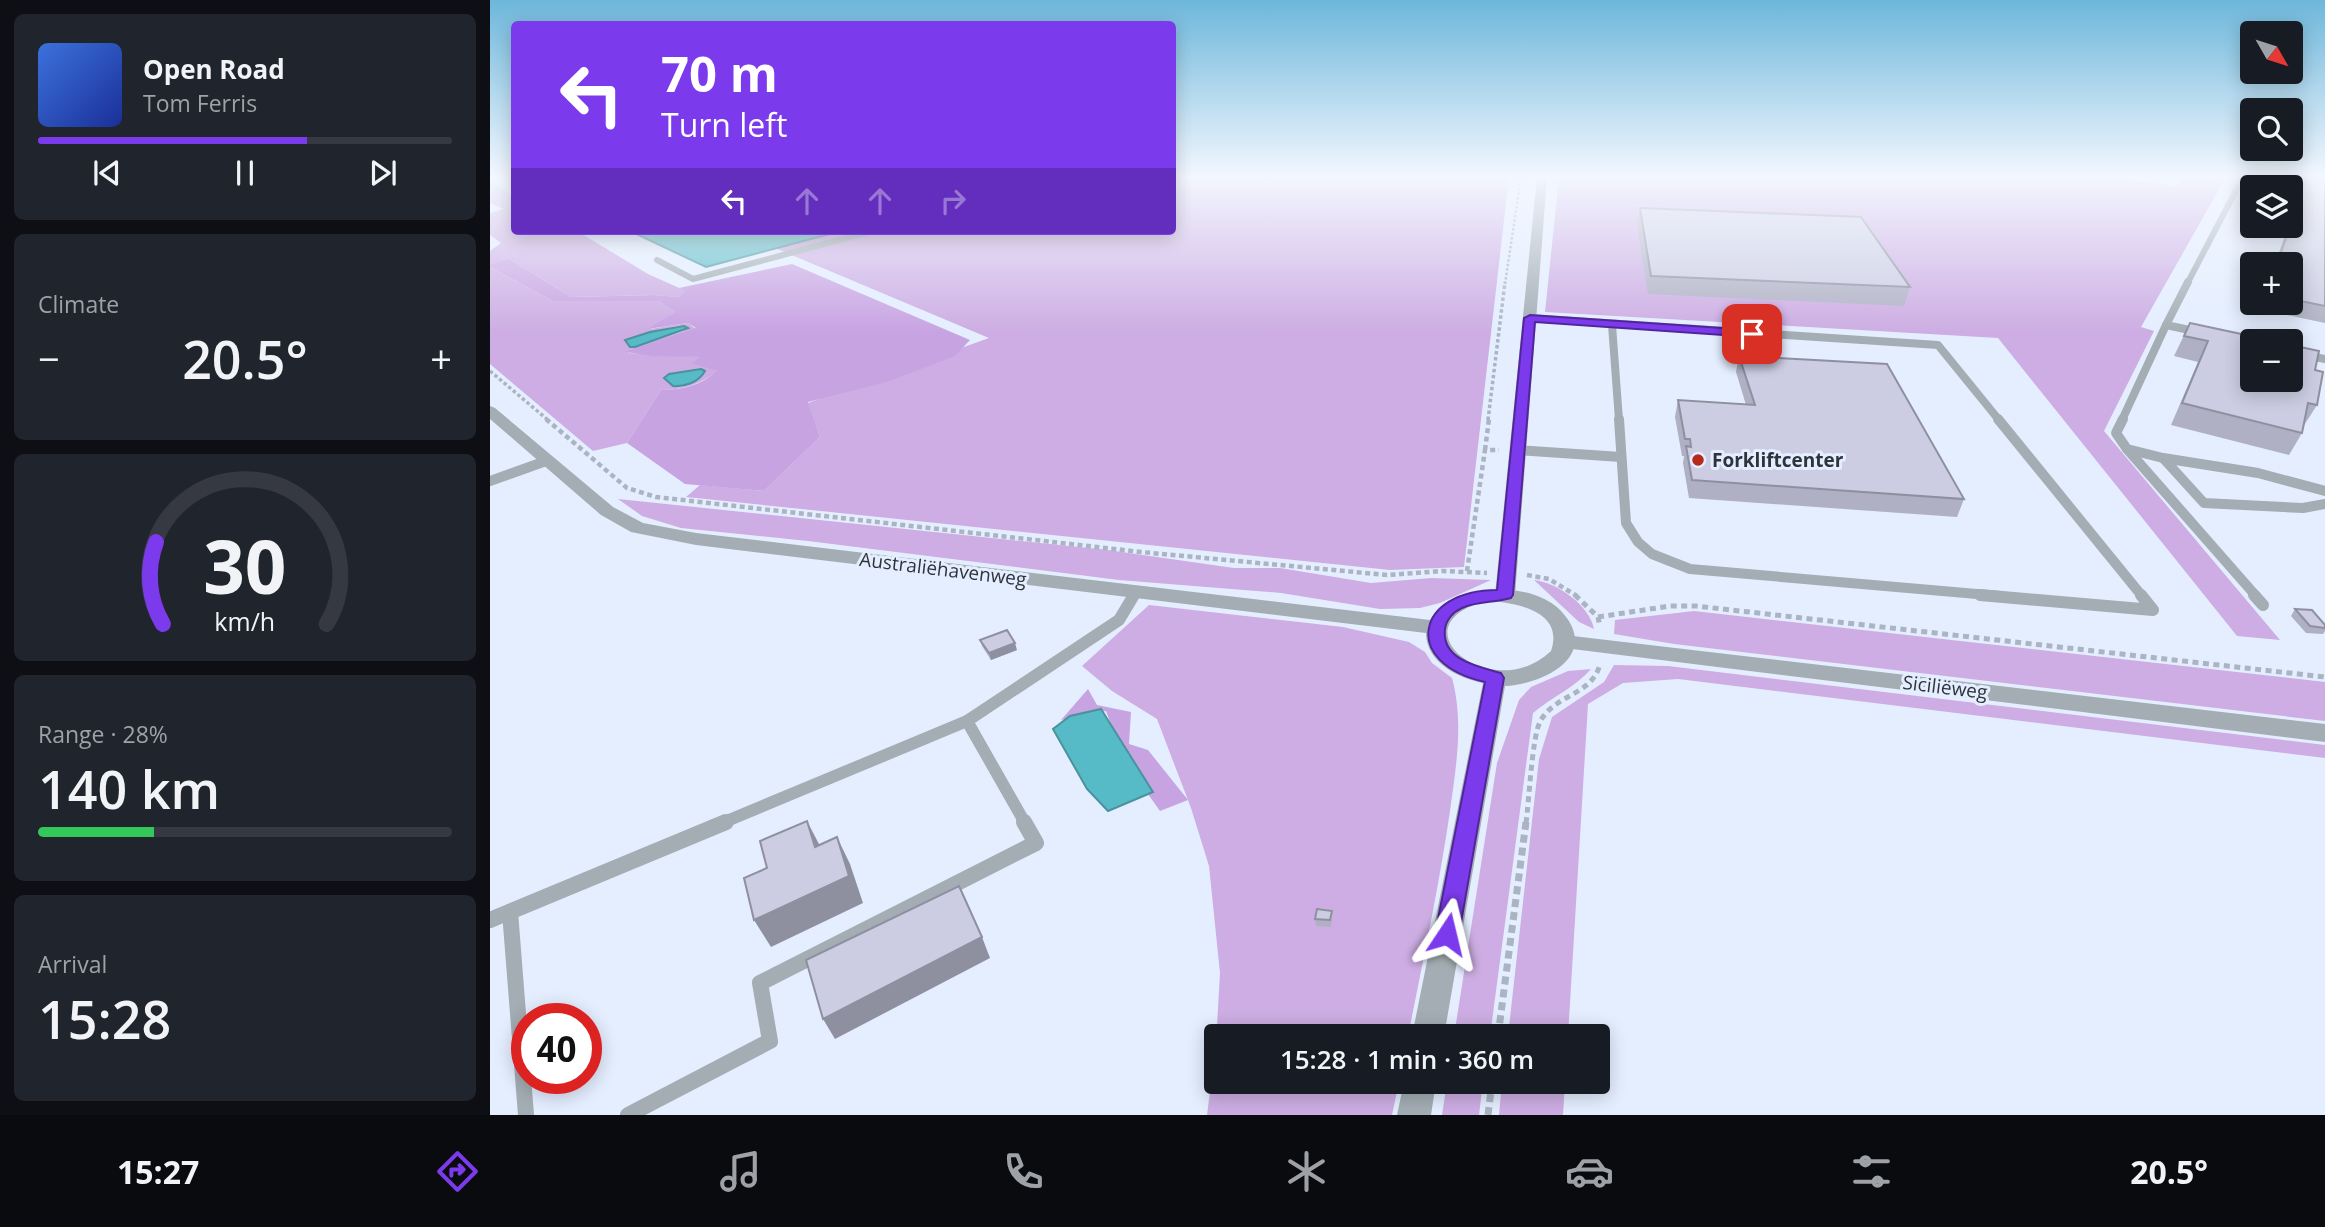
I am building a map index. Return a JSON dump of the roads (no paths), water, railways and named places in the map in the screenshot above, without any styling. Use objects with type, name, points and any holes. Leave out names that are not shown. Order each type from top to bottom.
[{"type":"street","points":[[1505,595],[1538,229]]},
{"type":"street","name":"Australiëhavenweg","points":[[490,411],[607,511],[638,528],[696,539],[1436,627]]},
{"type":"street","points":[[1486,595],[1505,595],[1533,602],[1555,616],[1562,629],[1564,642],[1560,654],[1550,665],[1534,673],[1495,678],[1456,665],[1444,654],[1437,640],[1436,627],[1442,615],[1453,606],[1486,595]]},
{"type":"street","name":"Siciliëweg","points":[[1564,642],[2325,733]]},
{"type":"street","points":[[1431,1024],[1495,678]]},
{"type":"street","points":[[1414,1115],[1418,1094]]},
{"type":"lane","points":[[2216,229],[2166,325],[2116,433],[2263,605]]},
{"type":"lane","points":[[657,260],[693,279],[858,235]]},
{"type":"lane","points":[[1530,318],[1938,345],[2152,610],[1690,569],[1650,555],[1635,542],[1626,523],[1612,325]]},
{"type":"lane","points":[[2166,325],[2203,333]]},
{"type":"lane","points":[[2303,354],[2325,359]]},
{"type":"lane","points":[[2127,449],[2163,458],[2258,473],[2325,491]]},
{"type":"lane","points":[[1518,450],[1621,457]]},
{"type":"lane","points":[[2163,458],[2204,503],[2303,508],[2325,504]]},
{"type":"lane","points":[[490,481],[546,461]]},
{"type":"lane","points":[[490,920],[967,722],[1119,620],[1136,592]]},
{"type":"lane","points":[[628,1115],[770,1041],[761,983],[1037,843],[967,722]]},
{"type":"lane","points":[[510,912],[526,1115]]},
{"type":"water","points":[[638,235],[826,235],[706,267]]},
{"type":"water","points":[[684,326],[688,328],[635,347],[630,347],[625,340],[650,332]]},
{"type":"water","points":[[701,369],[705,371],[702,375],[687,385],[673,386],[664,378],[669,374]]},
{"type":"water","points":[[1101,709],[1153,792],[1108,811],[1087,789],[1053,729],[1070,716]]},
{"type":"place","name":"Forkliftcenter","points":[[1698,460]]}]
